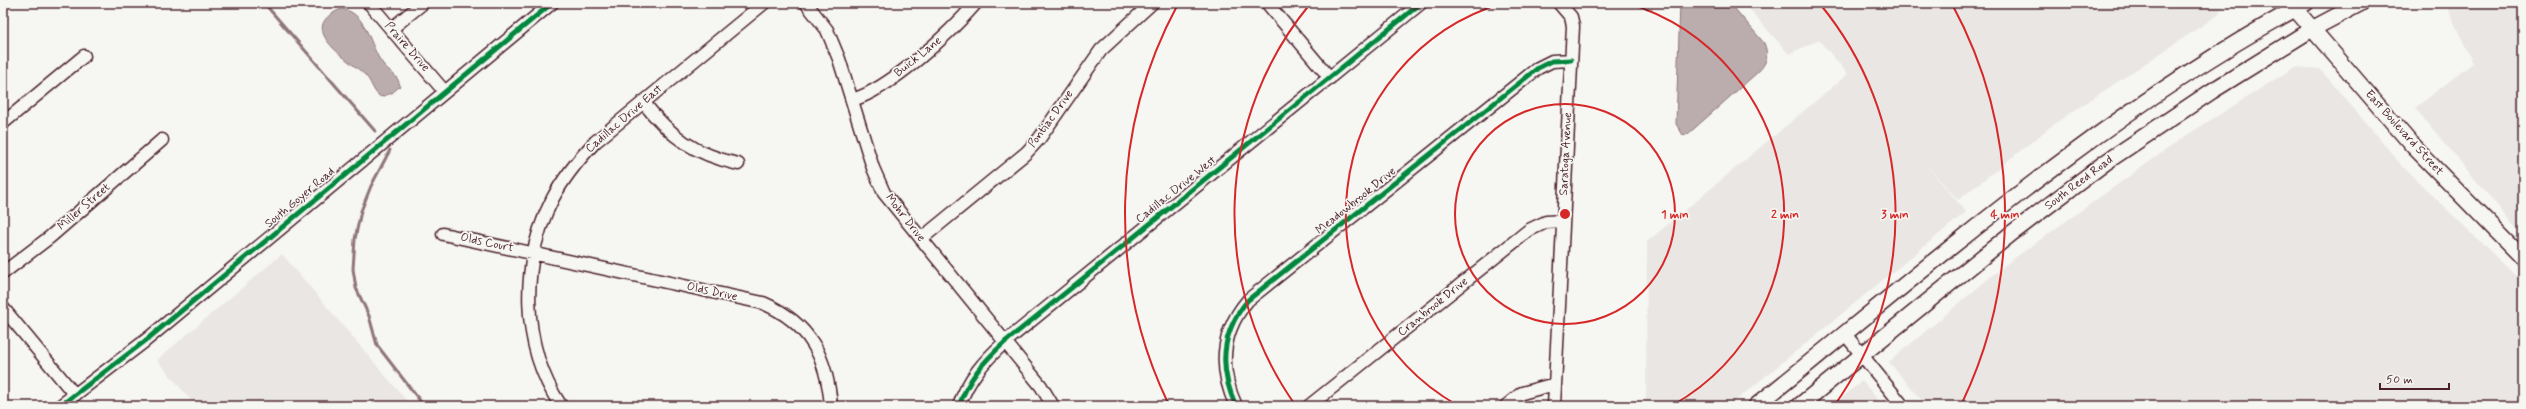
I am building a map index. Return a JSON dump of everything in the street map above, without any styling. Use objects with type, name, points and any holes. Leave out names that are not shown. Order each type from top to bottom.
[{"type":"main road","name":"South Reed Road","points":[[1799,406],[2012,233],[2106,162],[2212,91],[2312,29],[2361,3]]},
{"type":"main road","name":"East Boulevard Street","points":[[2297,5],[2312,29],[2413,146],[2523,258]]},
{"type":"main road","points":[[1756,406],[1993,214],[2108,127],[2193,70],[2297,5]]},
{"type":"street","name":"Praire Drive","points":[[369,3],[444,91]]},
{"type":"street","points":[[391,29],[423,3]]},
{"type":"street","name":"South Goyer Road","points":[[60,406],[145,341],[444,91],[552,3]]},
{"type":"street","name":"Cadillac Drive East","points":[[562,406],[541,365],[531,328],[529,291],[532,253],[553,197],[574,164],[595,142],[764,3]]},
{"type":"street","name":"Mohr Drive","points":[[806,3],[827,30],[852,100],[873,168],[884,193],[1041,386],[1053,406]]},
{"type":"street","name":"Buick Lane","points":[[852,100],[883,85],[955,28],[976,3]]},
{"type":"street","name":"Pontiac Drive","points":[[921,239],[1026,153],[1038,139],[1101,50],[1152,3]]},
{"type":"street","points":[[1268,3],[1330,78]]},
{"type":"street","name":"Cadillac Drive West","points":[[959,406],[964,390],[983,362],[1005,342],[1421,3]]},
{"type":"street","name":"Saratoga Avenue","points":[[1554,406],[1573,26],[1571,17],[1559,3]]},
{"type":"street","points":[[3,123],[84,56]]},
{"type":"street","name":"Meadowbrook Drive","points":[[1236,406],[1231,395],[1224,361],[1225,346],[1227,333],[1235,316],[1248,300],[1538,68],[1552,61],[1571,60]]},
{"type":"street","points":[[643,102],[667,129],[687,146],[712,158],[738,164]]},
{"type":"street","name":"Miller Street","points":[[3,273],[50,236],[162,140]]},
{"type":"street","name":"Cranbrook Drive","points":[[1309,406],[1529,230],[1546,222],[1563,221]]},
{"type":"street","name":"Olds Court","points":[[443,234],[532,253]]},
{"type":"street","name":"Olds Drive","points":[[532,253],[763,303],[778,309],[800,327],[814,344],[821,357],[829,382],[831,406]]},
{"type":"street","points":[[3,308],[75,395]]},
{"type":"street","points":[[1845,334],[1861,356],[1903,406]]},
{"type":"street","points":[[1506,406],[1522,393],[1555,384]]},
{"type":"shaded area","points":[[1680,3],[1730,3],[1764,43],[1767,55],[1765,62],[1758,72],[1688,134],[1683,135],[1676,124]]},
{"type":"shaded area","points":[[1744,3],[2224,3],[2218,15],[2054,124],[1958,200],[1922,160],[1966,212],[1729,406],[1646,406],[1647,242],[1848,74],[1819,40],[1789,54]]},
{"type":"shaded area","points":[[2445,3],[2523,3],[2523,236],[2415,108],[2473,63]]},
{"type":"shaded area","points":[[341,9],[357,16],[367,31],[378,57],[399,82],[400,86],[392,93],[381,97],[378,95],[366,76],[336,51],[323,34],[323,25],[328,17]]},
{"type":"shaded area","points":[[2295,67],[2320,69],[2403,167],[2523,283],[2523,406],[1927,406],[1889,362],[2005,265],[2187,135]]},
{"type":"shaded area","points":[[282,254],[411,406],[196,406],[157,360]]},
{"type":"shaded area","points":[[1862,381],[1883,406],[1832,406]]},
{"type":"waterway","points":[[264,3],[375,131]]},
{"type":"waterway","points":[[390,150],[371,186],[361,211],[355,239],[353,269],[356,288],[369,316],[377,345],[424,406]]},
{"type":"cycle path","points":[[60,406],[145,341],[552,3]]},
{"type":"cycle path","points":[[959,406],[972,379],[990,356],[1005,342],[1421,3]]},
{"type":"cycle path","points":[[1236,406],[1226,377],[1225,350],[1232,325],[1248,300],[1538,68],[1552,61],[1571,60]]}]
